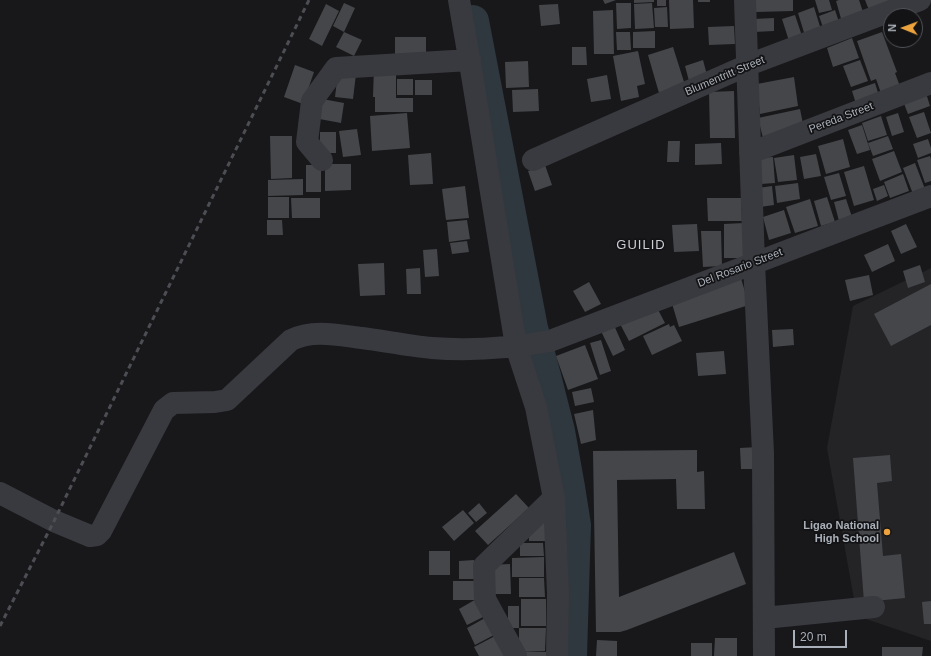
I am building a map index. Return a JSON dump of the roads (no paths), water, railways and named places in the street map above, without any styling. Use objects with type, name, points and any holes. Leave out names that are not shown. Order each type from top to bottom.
[{"type":"street","points":[[459,0],[519,346],[536,407],[554,498],[558,593],[557,656]]},
{"type":"street","points":[[745,0],[754,263],[763,453],[764,656]]},
{"type":"street","name":"Blumentritt Street","points":[[533,160],[748,65],[920,0]]},
{"type":"street","points":[[322,160],[307,142],[312,101],[336,68],[470,60]]},
{"type":"street","name":"Pereda Street","points":[[750,153],[931,83]]},
{"type":"street","name":"Del Rosario Street","points":[[0,493],[54,521],[90,536],[97,535],[101,531],[164,410],[173,403],[215,402],[227,400],[291,340],[301,335],[327,333],[431,348],[466,350],[519,346],[550,341],[931,196]]},
{"type":"street","points":[[516,656],[485,599],[484,566],[554,498]]},
{"type":"street","points":[[764,618],[874,607]]},
{"type":"waterway","points":[[473,21],[532,328],[559,431],[575,525],[571,656]]},
{"type":"railway","points":[[0,626],[54,521],[309,0]]},
{"type":"place","name":"Ligao National High School","points":[[887,532]]},
{"type":"district","name":"GUILID","points":[[641,245]]}]
